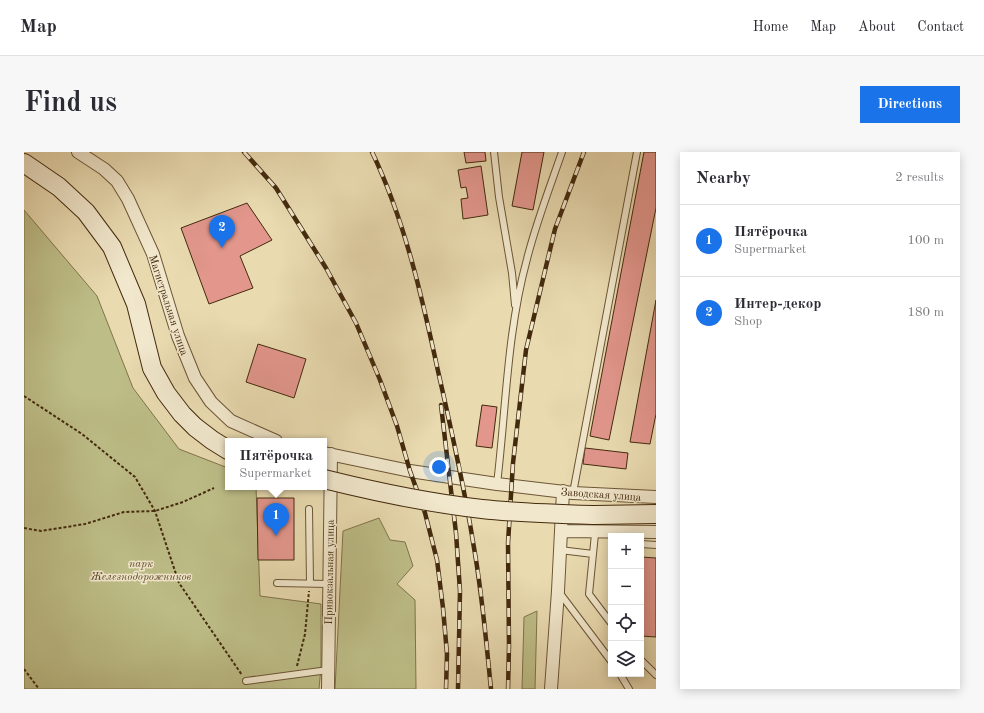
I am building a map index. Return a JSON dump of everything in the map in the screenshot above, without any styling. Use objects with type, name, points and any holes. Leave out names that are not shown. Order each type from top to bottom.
[{"type":"main road","points":[[24,163],[59,186],[86,212],[112,247],[136,304],[152,368],[166,393],[182,414],[195,427],[225,448]]},
{"type":"main road","points":[[327,480],[405,497],[482,509],[531,513],[594,515],[656,514]]},
{"type":"street","name":"Магистральная улица","points":[[78,152],[104,169],[117,182],[128,199],[153,254],[178,336],[195,378],[210,402],[231,421],[269,438]]},
{"type":"street","points":[[327,454],[410,471],[497,484]]},
{"type":"street","name":"Привокзальная улица","points":[[327,454],[329,584],[328,689]]},
{"type":"street","name":"Заводская улица","points":[[497,484],[568,492],[656,497]]},
{"type":"street","points":[[551,689],[558,590],[560,531],[568,492]]},
{"type":"street","points":[[560,531],[608,534]]},
{"type":"street","points":[[644,533],[656,532]]},
{"type":"lane","points":[[494,152],[499,197],[512,274],[516,313]]},
{"type":"lane","points":[[497,484],[512,336],[516,313],[527,258],[562,152]]},
{"type":"lane","points":[[568,492],[637,152]]},
{"type":"lane","points":[[309,508],[310,583]]},
{"type":"lane","points":[[608,534],[595,534],[589,594],[608,619]]},
{"type":"lane","points":[[644,544],[656,545]]},
{"type":"lane","points":[[560,550],[593,554]]},
{"type":"lane","points":[[277,583],[329,584]]},
{"type":"lane","points":[[558,590],[608,657]]},
{"type":"lane","points":[[644,663],[656,675]]},
{"type":"lane","points":[[246,681],[328,670]]},
{"type":"lane","points":[[622,677],[630,689]]},
{"type":"path","points":[[24,396],[82,434],[135,478],[155,511],[179,583],[246,681]]},
{"type":"path","points":[[24,528],[41,531],[85,524],[124,512],[155,511],[183,502],[214,488]]},
{"type":"path","points":[[294,675],[305,634],[310,583]]},
{"type":"path","points":[[24,669],[39,689]]},
{"type":"green space","name":"парк Железнодорожников","points":[[24,210],[97,296],[133,388],[179,449],[225,467],[225,490],[256,490],[260,596],[321,604],[321,667],[319,689],[24,689]]},
{"type":"green space","points":[[379,518],[390,540],[405,542],[413,566],[397,584],[415,600],[416,689],[335,689],[343,531]]},
{"type":"green space","points":[[537,611],[535,689],[522,689],[524,617]]},
{"type":"building","points":[[464,152],[485,152],[486,161],[466,163]]},
{"type":"building","points":[[522,152],[544,152],[533,210],[512,206]]},
{"type":"building","points":[[644,152],[656,152],[656,208],[609,440],[590,436]]},
{"type":"building","points":[[481,166],[488,215],[463,219],[461,199],[468,198],[466,187],[461,188],[458,170]]},
{"type":"building","points":[[247,203],[272,240],[240,256],[253,288],[209,304],[181,228]]},
{"type":"building","points":[[656,300],[656,414],[650,444],[630,442]]},
{"type":"building","points":[[258,344],[306,359],[294,398],[246,382]]},
{"type":"building","points":[[482,405],[497,407],[492,448],[476,446]]},
{"type":"building","points":[[585,448],[628,453],[626,469],[583,464]]},
{"type":"building","points":[[257,498],[294,498],[294,560],[258,560]]},
{"type":"building","points":[[644,557],[656,558],[656,637],[644,636]]},
{"type":"railway","points":[[244,152],[276,188],[326,268],[356,323],[380,380],[397,426],[410,471],[425,513],[437,560],[447,654],[446,689]]},
{"type":"railway","points":[[372,152],[394,205],[419,287],[448,414],[466,499],[479,579],[491,689]]},
{"type":"railway","points":[[508,689],[508,543],[513,463],[526,350],[555,229],[584,152]]},
{"type":"railway","points":[[441,405],[456,533],[460,591],[458,689]]},
{"type":"place","name":"Интер-декор","points":[[222,248]]},
{"type":"place","name":"Пятёрочка","points":[[276,536]]}]
